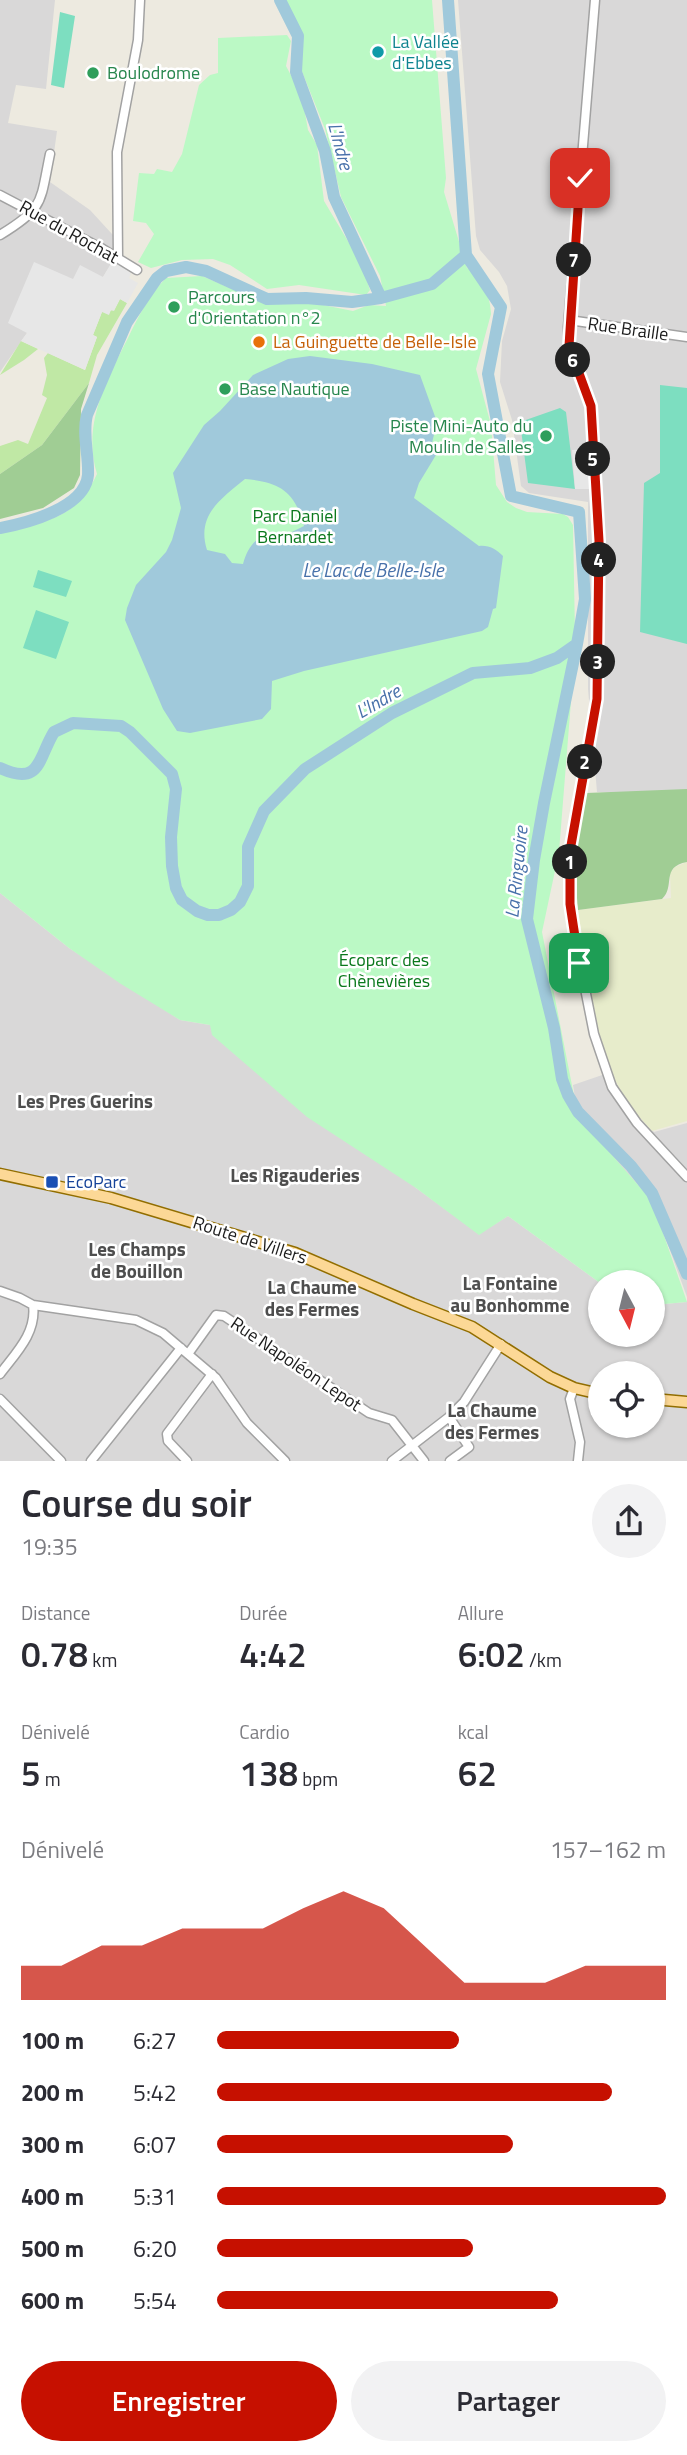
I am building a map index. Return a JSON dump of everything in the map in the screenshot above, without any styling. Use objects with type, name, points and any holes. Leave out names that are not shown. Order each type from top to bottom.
[{"type":"main road","name":"Route de Villers","points":[[0,1174],[111,1198],[295,1253],[456,1320],[502,1344],[550,1377],[588,1391]]},
{"type":"main road","points":[[665,1400],[687,1402]]},
{"type":"street","points":[[118,258],[117,152],[138,40],[140,0]]},
{"type":"street","points":[[595,0],[569,346],[591,406],[599,541],[597,699],[570,851],[570,904],[594,1034],[612,1087],[637,1123],[687,1177]]},
{"type":"street","points":[[0,234],[33,213],[40,200],[50,154]]},
{"type":"street","name":"Rue du Rochat","points":[[0,195],[137,270]]},
{"type":"street","name":"Rue Braille","points":[[569,320],[687,337]]},
{"type":"street","points":[[0,1291],[33,1305],[136,1320],[163,1334],[212,1374],[247,1423],[285,1461]]},
{"type":"street","points":[[0,1374],[32,1327],[33,1305]]},
{"type":"street","name":"Rue Napoléon Lepot","points":[[185,1351],[216,1315],[224,1316],[369,1413],[392,1420],[411,1444]]},
{"type":"street","points":[[392,1461],[464,1402],[502,1344]]},
{"type":"street","points":[[92,1461],[185,1351]]},
{"type":"street","points":[[187,1461],[168,1441],[167,1434],[212,1374]]},
{"type":"street","points":[[574,1388],[570,1399],[580,1442],[578,1461]]},
{"type":"street","points":[[0,1399],[61,1461]]},
{"type":"street","points":[[449,1417],[469,1447],[450,1461]]},
{"type":"street","points":[[411,1444],[425,1461]]},
{"type":"shaded area","points":[[0,0],[55,0],[46,89],[16,85],[8,123],[57,131],[50,182],[90,210],[123,246],[103,277],[73,280],[27,333],[0,372]]},
{"type":"shaded area","points":[[458,0],[687,0],[687,797],[597,792],[588,689],[588,502],[529,493],[521,486],[512,420],[500,382],[502,341],[511,309],[507,286],[480,250],[476,236]]},
{"type":"shaded area","points":[[113,260],[131,273],[129,278],[138,283],[127,303],[120,299],[109,315],[102,312],[93,335],[97,337],[85,370],[21,341],[27,333],[8,323],[34,262],[73,279],[80,265],[103,277]]},
{"type":"shaded area","points":[[588,449],[591,489],[575,489],[572,450]]},
{"type":"shaded area","points":[[0,893],[69,948],[180,1020],[210,1025],[416,1188],[479,1234],[508,1216],[588,1274],[588,1348],[665,1348],[665,1304],[687,1302],[687,1461],[0,1461]]},
{"type":"shaded area","points":[[611,1072],[629,1107],[654,1132],[687,1123],[687,1297],[652,1201],[578,1117],[573,1085]]},
{"type":"green space","points":[[284,0],[432,0],[446,178],[444,192],[467,268],[481,281],[491,308],[476,369],[491,425],[496,485],[507,502],[516,508],[527,512],[563,514],[573,525],[575,634],[572,641],[575,651],[559,852],[542,932],[578,1116],[652,1201],[687,1302],[665,1304],[665,1270],[588,1270],[588,1274],[508,1216],[479,1235],[416,1188],[307,1117],[212,1035],[210,1025],[180,1020],[121,984],[69,948],[0,893],[0,529],[32,524],[58,516],[69,510],[89,489],[97,474],[92,438],[99,404],[112,370],[149,299],[166,278],[202,276],[265,303],[313,303],[353,311],[369,305],[386,306],[380,276],[341,197],[325,129],[299,64],[301,32],[289,16]]},
{"type":"green space","points":[[60,12],[75,16],[64,88],[51,85]]},
{"type":"green space","points":[[287,35],[291,41],[286,66],[302,96],[308,130],[317,145],[324,201],[361,263],[370,290],[366,295],[299,285],[267,289],[230,265],[213,259],[182,260],[151,268],[138,262],[154,234],[146,223],[133,221],[139,173],[154,174],[157,169],[172,172],[182,154],[199,85],[210,75],[218,73],[218,38]]},
{"type":"green space","points":[[120,299],[127,303],[97,355],[89,383],[42,445],[0,474],[0,446],[18,440],[28,444],[47,398],[42,395],[47,375],[44,358],[48,353],[85,370],[97,337],[93,335],[102,312],[114,310]]},
{"type":"green space","points":[[21,341],[38,349],[0,375]]},
{"type":"green space","points":[[89,383],[81,409],[80,475],[74,488],[43,508],[0,519],[0,474],[42,445]]},
{"type":"green space","points":[[660,385],[687,388],[687,644],[640,632],[644,483],[660,473]]},
{"type":"green space","name":"Piste Mini-Auto du Moulin de Salles","points":[[560,408],[566,412],[575,489],[528,483],[520,422]]},
{"type":"green space","points":[[38,570],[72,581],[66,597],[33,587]]},
{"type":"green space","points":[[36,610],[69,622],[56,659],[23,648]]},
{"type":"green space","points":[[687,789],[687,862],[679,864],[671,872],[666,894],[662,899],[578,910],[574,861],[586,793]]},
{"type":"green space","points":[[687,862],[687,1121],[652,1131],[631,1108],[613,1077],[599,1033],[578,910],[671,898],[670,873],[675,867]]},
{"type":"water","name":"Le Lac de Belle-Isle","points":[[310,356],[372,364],[420,375],[437,422],[432,443],[436,455],[419,483],[414,498],[479,546],[492,548],[503,556],[496,608],[493,609],[488,627],[482,631],[304,671],[272,681],[271,709],[262,719],[190,733],[177,731],[163,709],[125,620],[127,608],[136,585],[166,552],[172,540],[181,508],[173,473],[204,425],[253,375],[288,359]],"holes":[[[245,479],[267,483],[284,490],[296,504],[304,526],[288,534],[269,537],[265,533],[251,546],[243,564],[232,563],[225,554],[207,550],[204,538],[208,517],[213,509]]]},
{"type":"waterway","name":"L'Indre","points":[[0,528],[53,512],[66,505],[84,487],[88,475],[85,430],[87,415],[127,322],[157,278],[166,271],[186,267],[206,271],[267,299],[306,298],[352,302],[381,298],[334,197],[325,151],[296,72],[298,36],[280,0]]},
{"type":"waterway","name":"L'Indre","points":[[0,768],[13,773],[31,772],[41,760],[54,732],[73,723],[121,726],[130,732],[172,774],[176,789],[171,837],[176,888],[182,900],[197,911],[219,915],[240,902],[248,886],[248,847],[264,811],[305,769],[392,713],[473,673],[530,668],[557,658],[577,644],[585,599],[579,512],[511,496],[488,374],[501,307],[466,255],[448,0]]},
{"type":"waterway","name":"L'Indre","points":[[381,298],[432,284],[466,255]]},
{"type":"waterway","name":"La Ringuoire","points":[[577,644],[544,803],[527,919],[554,1028],[562,1079],[568,1095],[578,1112],[631,1166],[652,1193],[687,1274]]},
{"type":"place","name":"La Vallée d'Ebbes","points":[[378,52]]},
{"type":"place","name":"Boulodrome","points":[[93,73]]},
{"type":"place","name":"Parcours d'Orientation n°2","points":[[174,307]]},
{"type":"place","name":"La Guinguette de Belle-Isle","points":[[259,342]]},
{"type":"place","name":"Base Nautique","points":[[225,389]]},
{"type":"place","name":"Piste Mini-Auto du Moulin de Salles","points":[[546,436]]},
{"type":"place","name":"EcoParc","points":[[52,1182]]},
{"type":"district","name":"Les Pres Guerins","points":[[85,1101]]},
{"type":"district","name":"Les Rigauderies","points":[[295,1175]]},
{"type":"district","name":"Les Champs de Bouillon","points":[[137,1260]]},
{"type":"district","name":"La Fontaine au Bonhomme","points":[[510,1294]]},
{"type":"district","name":"La Chaume des Fermes","points":[[312,1298]]},
{"type":"district","name":"La Chaume des Fermes","points":[[492,1421]]},
{"type":"route","points":[[579,963],[570,904],[570,851],[597,699],[599,541],[593,476],[591,406],[569,346],[568,327],[580,178]]},
{"type":"park label","name":"Parc Daniel Bernardet","points":[[295,526]]},
{"type":"park label","name":"Écoparc des Chènevières","points":[[384,970]]}]
